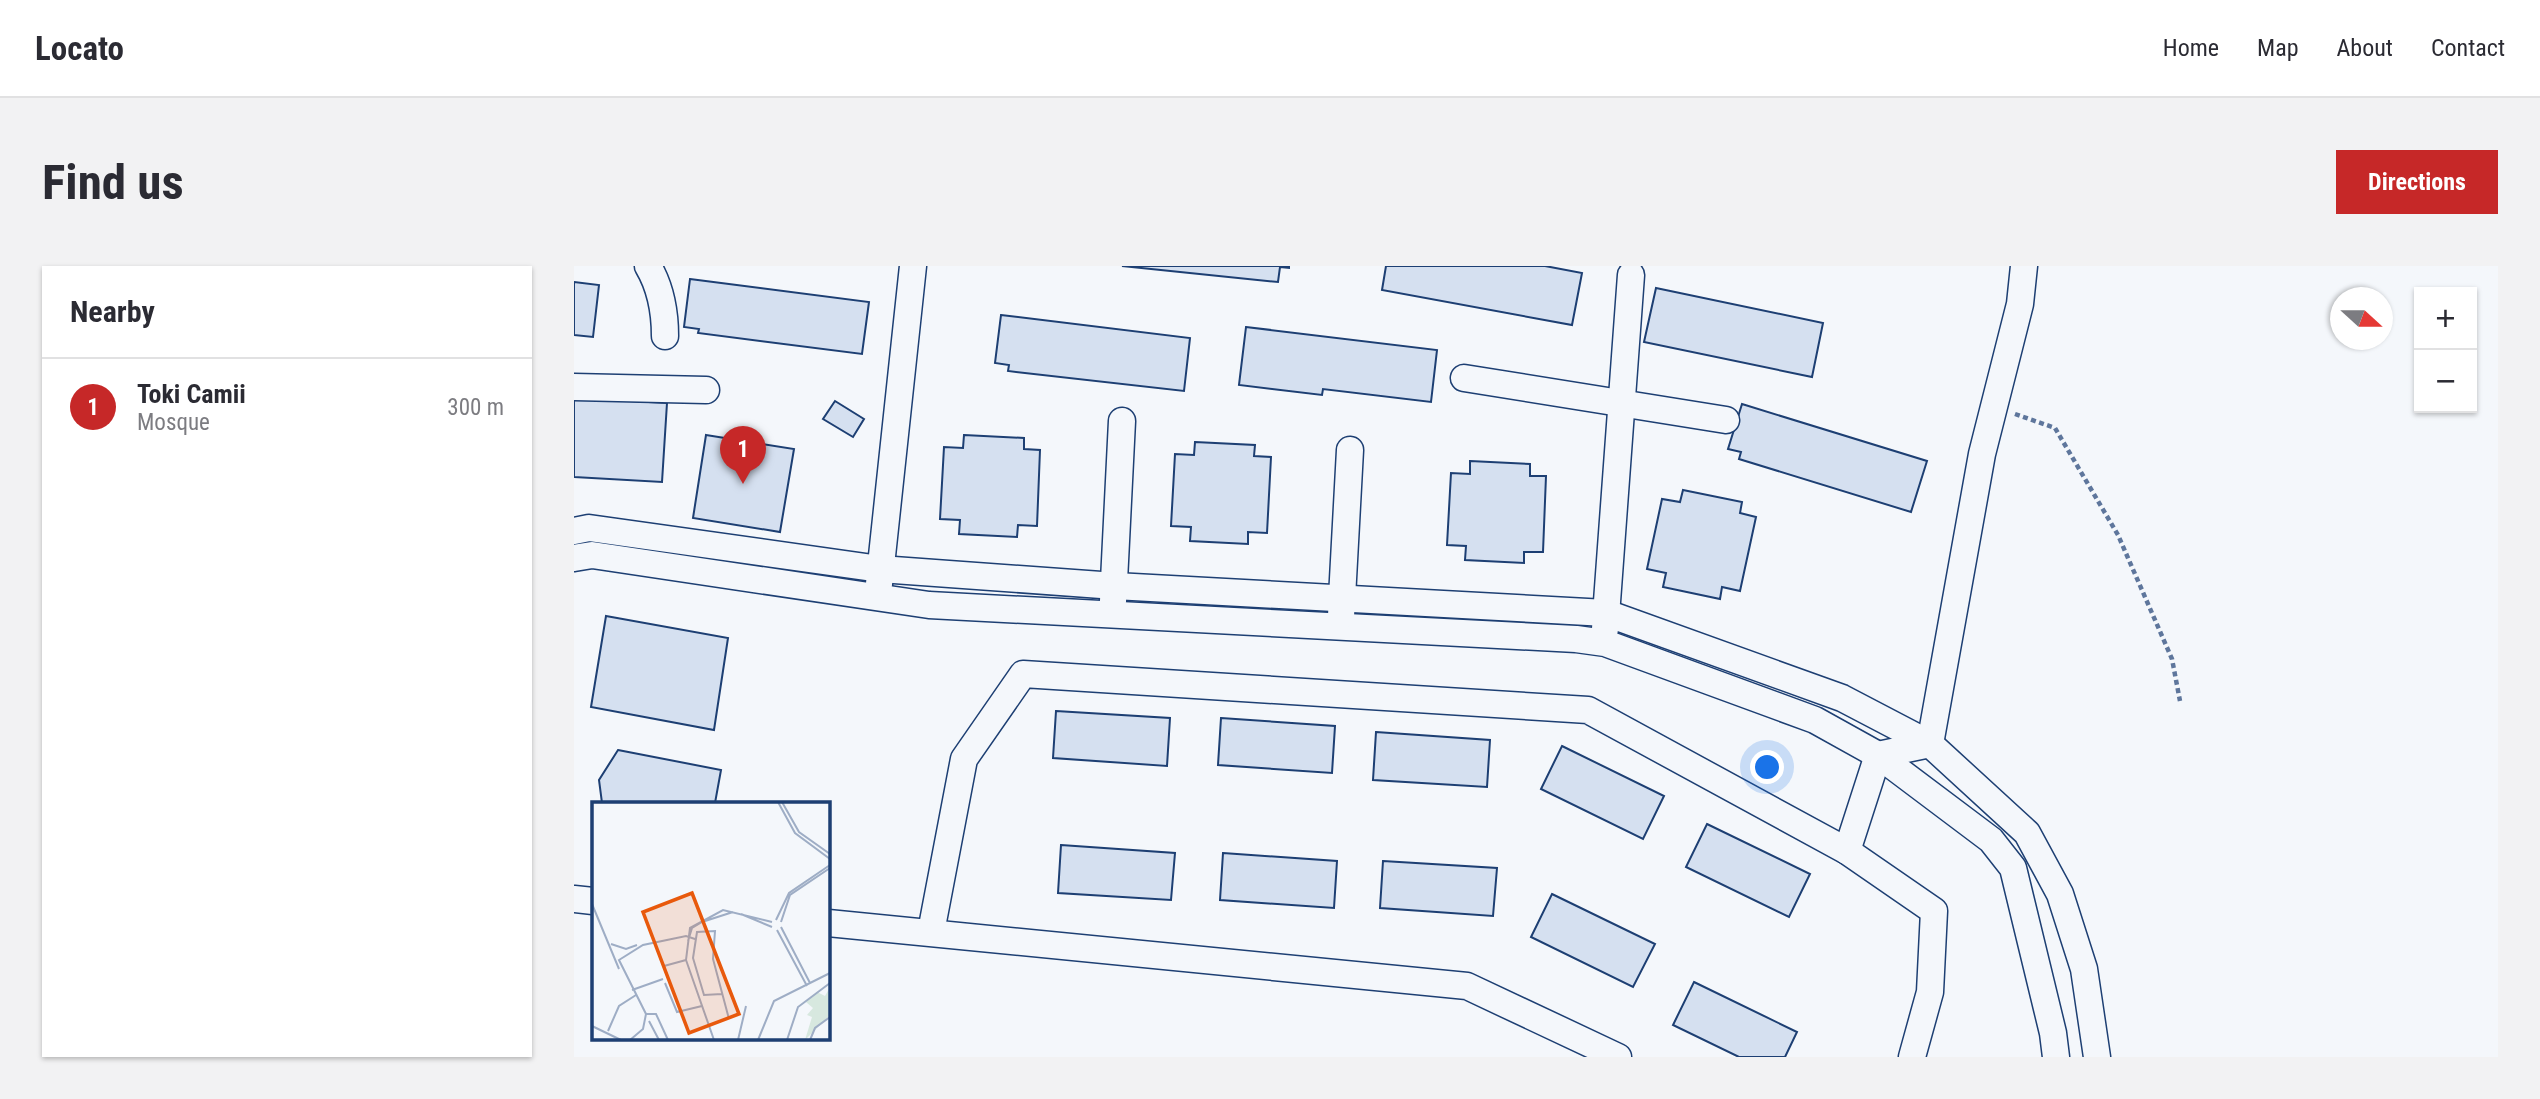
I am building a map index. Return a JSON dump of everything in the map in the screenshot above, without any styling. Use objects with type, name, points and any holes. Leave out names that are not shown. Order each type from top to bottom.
[{"type":"street","points":[[648,266],[659,289],[665,336]]},
{"type":"street","points":[[878,597],[913,266]]},
{"type":"street","points":[[1930,744],[1982,454],[2020,304],[2024,266]]},
{"type":"street","points":[[1605,643],[1631,275]]},
{"type":"street","points":[[1464,378],[1727,420]]},
{"type":"street","points":[[574,387],[706,390]]},
{"type":"street","points":[[1112,614],[1122,421]]},
{"type":"street","points":[[1339,626],[1343,598],[1350,450]]},
{"type":"street","points":[[574,531],[589,528],[880,569],[1115,586],[1606,613],[1842,698],[1930,744],[2027,832],[2060,894],[2084,968],[2097,1057]]},
{"type":"street","points":[[574,558],[592,555],[929,605],[1576,639],[1605,643],[1815,720],[1878,755],[1991,840],[2013,868],[2050,1020],[2056,1057]]},
{"type":"street","points":[[931,932],[964,759],[1023,674],[1588,710],[1847,851],[1934,911],[1930,992],[1912,1057]]},
{"type":"street","points":[[1878,755],[1930,744]]},
{"type":"street","points":[[1847,851],[1878,755]]},
{"type":"street","points":[[574,899],[592,901]]},
{"type":"street","points":[[830,923],[1467,986],[1618,1057]]},
{"type":"path","points":[[1994,407],[2055,428],[2118,535],[2172,659],[2180,701]]},
{"type":"building","points":[[1122,266],[1289,266],[1289,268],[1280,267],[1278,282]]},
{"type":"building","points":[[1386,266],[1545,266],[1582,273],[1572,325],[1382,290]]},
{"type":"building","points":[[690,279],[869,302],[862,354],[698,333],[699,329],[684,327]]},
{"type":"building","points":[[574,282],[599,285],[593,337],[574,335]]},
{"type":"building","points":[[1656,288],[1823,323],[1812,377],[1644,342]]},
{"type":"building","points":[[1001,315],[1190,338],[1184,391],[1008,371],[1009,365],[995,363]]},
{"type":"building","points":[[1246,327],[1437,350],[1431,402],[1323,389],[1322,395],[1239,385]]},
{"type":"building","points":[[574,398],[667,403],[662,482],[574,477]]},
{"type":"building","points":[[835,401],[864,419],[853,437],[823,419]]},
{"type":"building","points":[[1742,404],[1927,461],[1911,512],[1739,459],[1741,452],[1728,449]]},
{"type":"building","points":[[706,435],[794,449],[780,532],[693,518]]},
{"type":"building","points":[[964,435],[1024,438],[1024,449],[1040,450],[1037,526],[1018,525],[1017,537],[959,534],[960,520],[940,519],[944,447],[963,448]]},
{"type":"building","points":[[1195,442],[1255,445],[1254,456],[1271,457],[1267,533],[1248,532],[1248,544],[1190,541],[1191,527],[1171,526],[1175,454],[1194,455]]},
{"type":"building","points":[[1470,461],[1530,464],[1530,476],[1546,476],[1543,552],[1524,552],[1524,563],[1465,560],[1466,546],[1447,545],[1451,473],[1470,474]]},
{"type":"building","points":[[1683,490],[1742,502],[1740,513],[1756,517],[1740,591],[1722,587],[1720,599],[1663,587],[1666,573],[1647,569],[1662,499],[1680,502]]},
{"type":"building","points":[[606,616],[728,638],[714,730],[591,707]]},
{"type":"building","points":[[1056,711],[1170,718],[1167,766],[1053,758]]},
{"type":"building","points":[[1221,718],[1335,726],[1332,773],[1218,765]]},
{"type":"building","points":[[1376,732],[1490,740],[1487,787],[1373,780]]},
{"type":"building","points":[[1562,746],[1664,796],[1643,839],[1541,789]]},
{"type":"building","points":[[618,750],[721,770],[715,802],[602,802],[599,780]]},
{"type":"building","points":[[1707,824],[1810,874],[1789,917],[1686,867]]},
{"type":"building","points":[[1061,845],[1175,853],[1171,900],[1058,893]]},
{"type":"building","points":[[1223,853],[1337,861],[1334,908],[1220,900]]},
{"type":"building","points":[[1383,861],[1497,868],[1493,916],[1380,908]]},
{"type":"building","points":[[1552,894],[1655,944],[1633,987],[1531,937]]},
{"type":"building","points":[[1694,982],[1797,1032],[1785,1057],[1739,1057],[1673,1025]]},
{"type":"place","name":"Toki Camii","points":[[743,484]]}]
